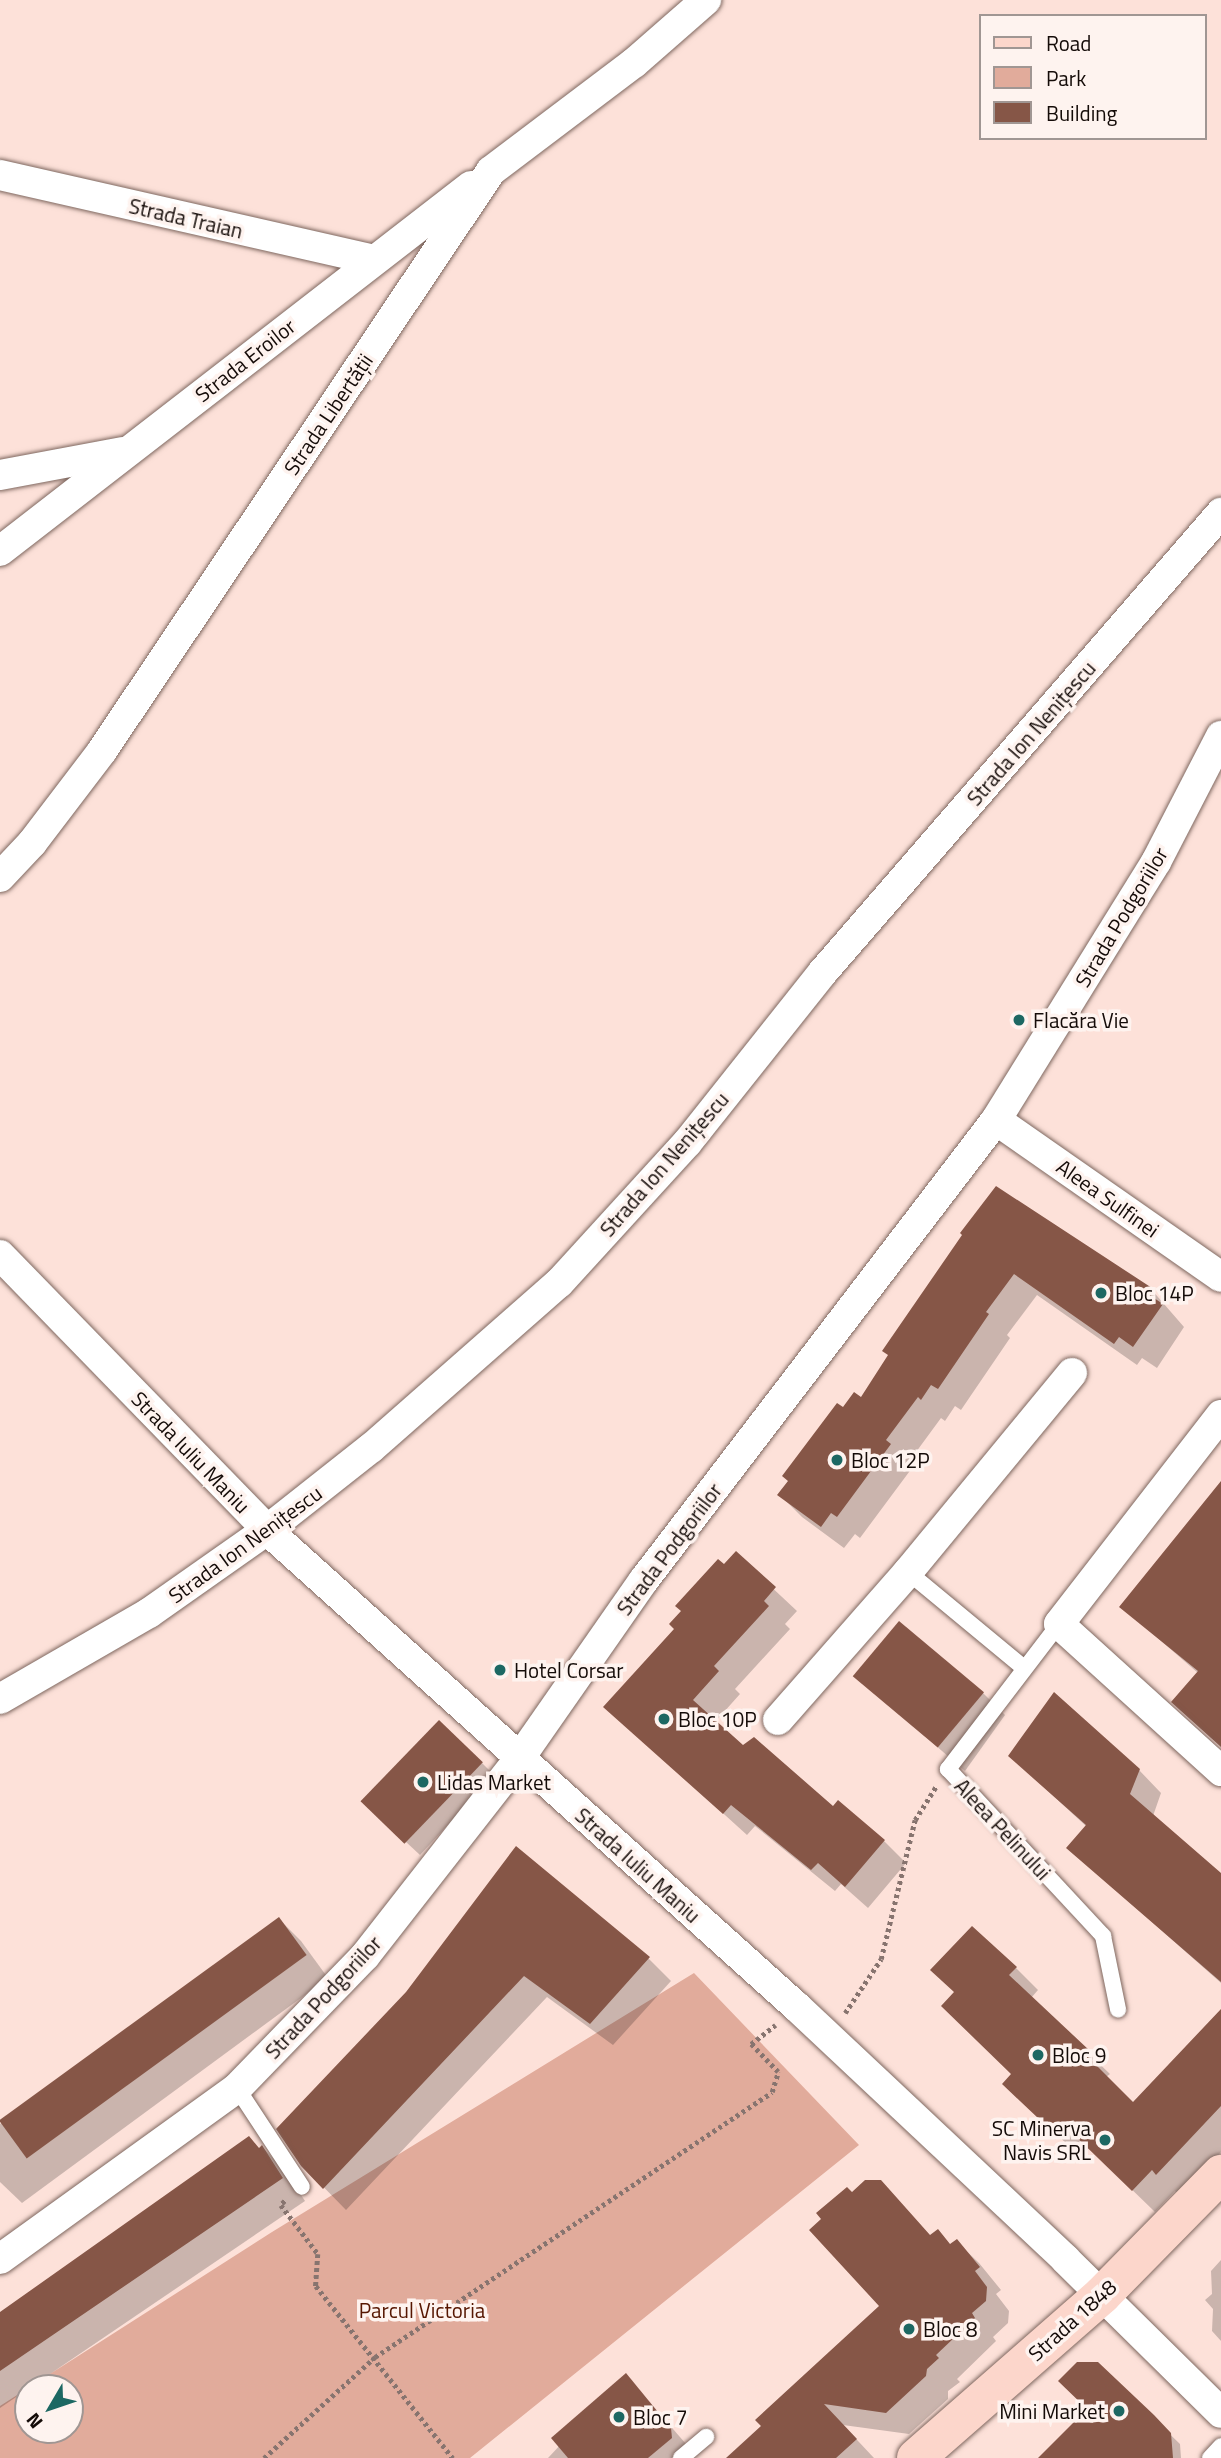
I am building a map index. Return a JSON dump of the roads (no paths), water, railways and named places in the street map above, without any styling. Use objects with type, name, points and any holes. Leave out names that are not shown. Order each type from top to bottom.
[{"type":"main road","name":"Strada 1848","points":[[916,2458],[1102,2295],[1221,2174]]},
{"type":"street","name":"Strada Libertății","points":[[0,877],[32,844],[102,751],[491,171],[634,63],[706,0]]},
{"type":"street","name":"Strada Eroilor","points":[[0,551],[491,171]]},
{"type":"street","name":"Strada Traian","points":[[0,175],[373,260]]},
{"type":"street","points":[[0,475],[127,452]]},
{"type":"street","name":"Strada Ion Nenițescu","points":[[0,1699],[149,1613],[267,1530],[372,1448],[559,1283],[687,1143],[822,972],[1221,513]]},
{"type":"street","name":"Strada Podgoriilor","points":[[0,2259],[237,2088],[365,1956],[519,1759],[644,1580],[996,1120],[1156,862],[1221,736]]},
{"type":"street","name":"Aleea Sulfinei","points":[[996,1120],[1221,1277]]},
{"type":"street","name":"Strada Iuliu Maniu","points":[[0,1255],[267,1530],[797,2007],[1102,2295],[1221,2413]]},
{"type":"street","points":[[778,1720],[908,1572],[1072,1373]]},
{"type":"street","name":"Aleea Pelinului","points":[[1059,1624],[1221,1415]]},
{"type":"street","points":[[1059,1624],[1221,1771]]},
{"type":"lane","points":[[908,1572],[1023,1667]]},
{"type":"lane","name":"Aleea Pelinului","points":[[1059,1624],[1023,1667],[948,1769],[1103,1936],[1118,2010]]},
{"type":"lane","points":[[237,2088],[302,2187]]},
{"type":"lane","points":[[681,2458],[706,2437]]},
{"type":"lane","points":[[1210,2458],[1221,2446]]},
{"type":"place","name":"Flacăra Vie","points":[[1019,1020]]},
{"type":"place","name":"Bloc 14P","points":[[1101,1293]]},
{"type":"place","name":"Bloc 12P","points":[[837,1460]]},
{"type":"place","name":"Hotel Corsar","points":[[500,1670]]},
{"type":"place","name":"Bloc 10P","points":[[664,1719]]},
{"type":"place","name":"Lidas Market","points":[[423,1782]]},
{"type":"place","name":"Bloc 9","points":[[1038,2055]]},
{"type":"place","name":"SC Minerva Navis SRL","points":[[1105,2140]]},
{"type":"place","name":"Bloc 8","points":[[909,2329]]},
{"type":"place","name":"Mini Market","points":[[1119,2411]]},
{"type":"place","name":"Bloc 7","points":[[619,2417]]},
{"type":"park label","name":"Parcul Victoria","points":[[422,2310]]}]
